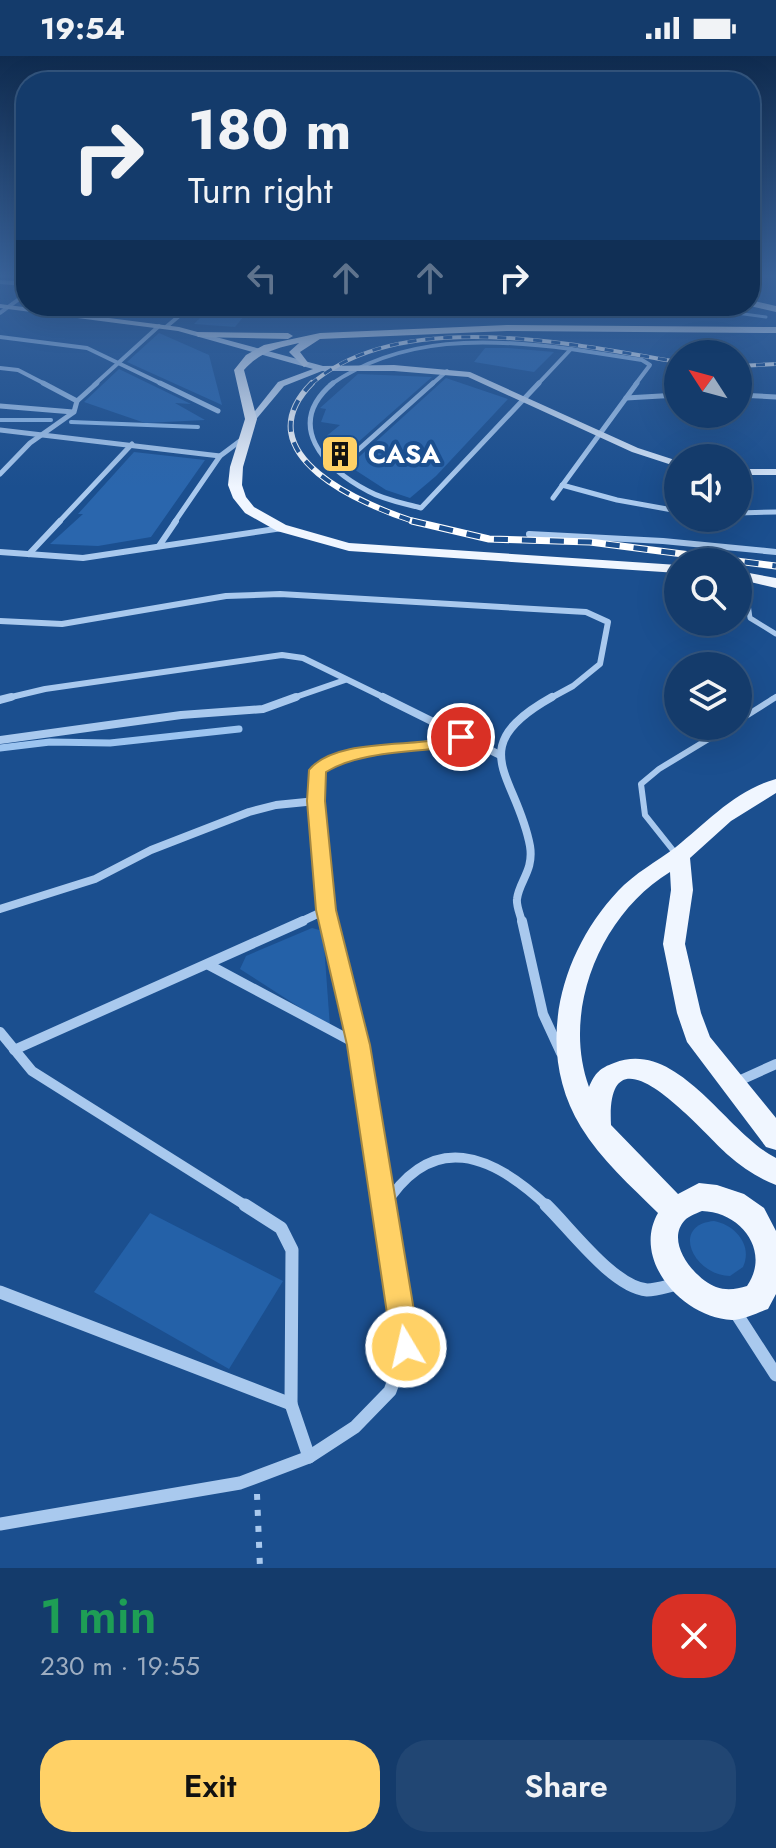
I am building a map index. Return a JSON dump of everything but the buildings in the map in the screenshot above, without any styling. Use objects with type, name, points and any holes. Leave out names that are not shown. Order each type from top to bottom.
[{"type":"main road","points":[[223,346],[239,370],[252,421]]},
{"type":"main road","points":[[234,346],[323,369]]},
{"type":"main road","points":[[239,370],[258,352],[276,346]]},
{"type":"main road","points":[[299,346],[294,352],[304,364]]},
{"type":"main road","points":[[664,459],[635,450],[470,375],[357,367],[323,369],[281,384],[252,421],[234,487],[252,511],[283,528],[325,543],[664,568]]},
{"type":"main road","points":[[752,472],[776,472]]},
{"type":"main road","points":[[752,578],[776,583]]},
{"type":"main road","points":[[674,1210],[599,1130],[574,1082],[568,1033],[572,992],[584,961],[615,908],[647,876],[679,856],[723,817],[776,785]]},
{"type":"main road","points":[[679,856],[682,890],[674,944],[689,1013],[699,1042],[776,1138]]},
{"type":"main road","points":[[599,1130],[597,1109],[600,1091],[607,1077],[624,1066],[641,1067],[680,1089],[742,1153],[776,1172]]},
{"type":"main road","points":[[699,1197],[715,1197],[746,1210],[759,1223],[774,1254],[775,1270],[768,1304],[731,1305],[706,1298],[683,1283],[672,1268],[663,1237],[674,1210],[699,1197]]},
{"type":"street","points":[[74,346],[116,362],[218,411]]},
{"type":"street","points":[[0,474],[45,433],[74,412],[77,401],[137,346]]},
{"type":"street","points":[[432,346],[392,352],[357,367],[331,385],[311,409],[309,434],[323,456],[368,492],[421,508],[571,349]]},
{"type":"street","points":[[544,346],[642,360],[650,365],[553,498]]},
{"type":"street","points":[[0,368],[18,370],[77,401]]},
{"type":"street","points":[[338,468],[447,371]]},
{"type":"street","points":[[752,395],[775,396]]},
{"type":"street","points":[[626,398],[664,396]]},
{"type":"street","points":[[0,406],[74,412]]},
{"type":"street","points":[[0,430],[45,433],[72,440],[133,443],[220,456]]},
{"type":"street","points":[[159,546],[220,456],[245,438]]},
{"type":"street","points":[[29,554],[133,443]]},
{"type":"street","points":[[562,485],[664,508]]},
{"type":"street","points":[[752,513],[776,512]]},
{"type":"street","points":[[0,552],[83,558],[283,528]]},
{"type":"street","points":[[529,534],[663,541],[776,552]]},
{"type":"street","points":[[0,621],[62,624],[226,596],[280,594],[391,602],[471,603],[586,612],[604,618],[608,622],[600,664],[573,686],[531,709],[504,737],[499,748],[502,769],[530,847],[529,874],[517,899],[520,913],[543,1014],[574,1082]]},
{"type":"street","points":[[0,700],[71,684],[282,655],[303,658],[500,755]]},
{"type":"street","points":[[0,740],[181,715],[263,709],[345,680]]},
{"type":"street","points":[[0,1524],[240,1483],[309,1457],[355,1427],[390,1391],[406,1347],[359,1045],[326,910],[316,801],[318,770],[334,760],[358,753],[439,745],[464,739]]},
{"type":"street","points":[[0,909],[95,879],[151,850],[249,812],[276,805],[316,801]]},
{"type":"street","points":[[14,1050],[326,910]]},
{"type":"street","points":[[209,965],[359,1045]]},
{"type":"street","points":[[0,1032],[32,1071],[281,1228],[292,1250],[291,1404],[309,1457]]},
{"type":"street","points":[[733,1083],[776,1064]]},
{"type":"street","points":[[384,1207],[404,1175],[426,1162],[460,1156],[492,1165],[521,1181],[621,1279],[643,1290],[683,1283]]},
{"type":"street","points":[[0,1292],[291,1404]]},
{"type":"street","points":[[731,1305],[776,1375]]},
{"type":"lane","points":[[752,619],[776,634]]},
{"type":"lane","points":[[752,712],[776,697]]},
{"type":"lane","points":[[679,856],[649,825],[639,803],[641,784],[659,769],[707,740]]},
{"type":"path","points":[[256,1476],[260,1568]]},
{"type":"shaded area","points":[[312,928],[323,931],[330,1027],[240,969],[246,956]]},
{"type":"shaded area","points":[[150,1213],[283,1281],[229,1369],[94,1292]]},
{"type":"shaded area","points":[[714,1221],[729,1227],[744,1244],[743,1267],[730,1276],[706,1268],[692,1250],[690,1240],[693,1231],[701,1224]]},
{"type":"waterway","points":[[0,420],[51,420]]},
{"type":"waterway","points":[[71,422],[198,427]]},
{"type":"waterway","points":[[0,748],[50,742],[110,743],[239,729]]},
{"type":"railway","points":[[311,384],[347,361],[393,346]]},
{"type":"railway","points":[[576,346],[664,360]]},
{"type":"railway","points":[[752,365],[776,364]]},
{"type":"railway","points":[[311,384],[294,409],[291,433],[300,454],[319,474],[343,490],[416,522]]},
{"type":"railway","points":[[416,522],[489,539],[590,542],[776,566]]},
{"type":"place","name":"CASA","points":[[340,454]]},
{"type":"route","points":[[406,1347],[359,1045],[326,910],[316,801],[318,770],[334,760],[358,753],[439,745],[464,739],[461,737]]}]
